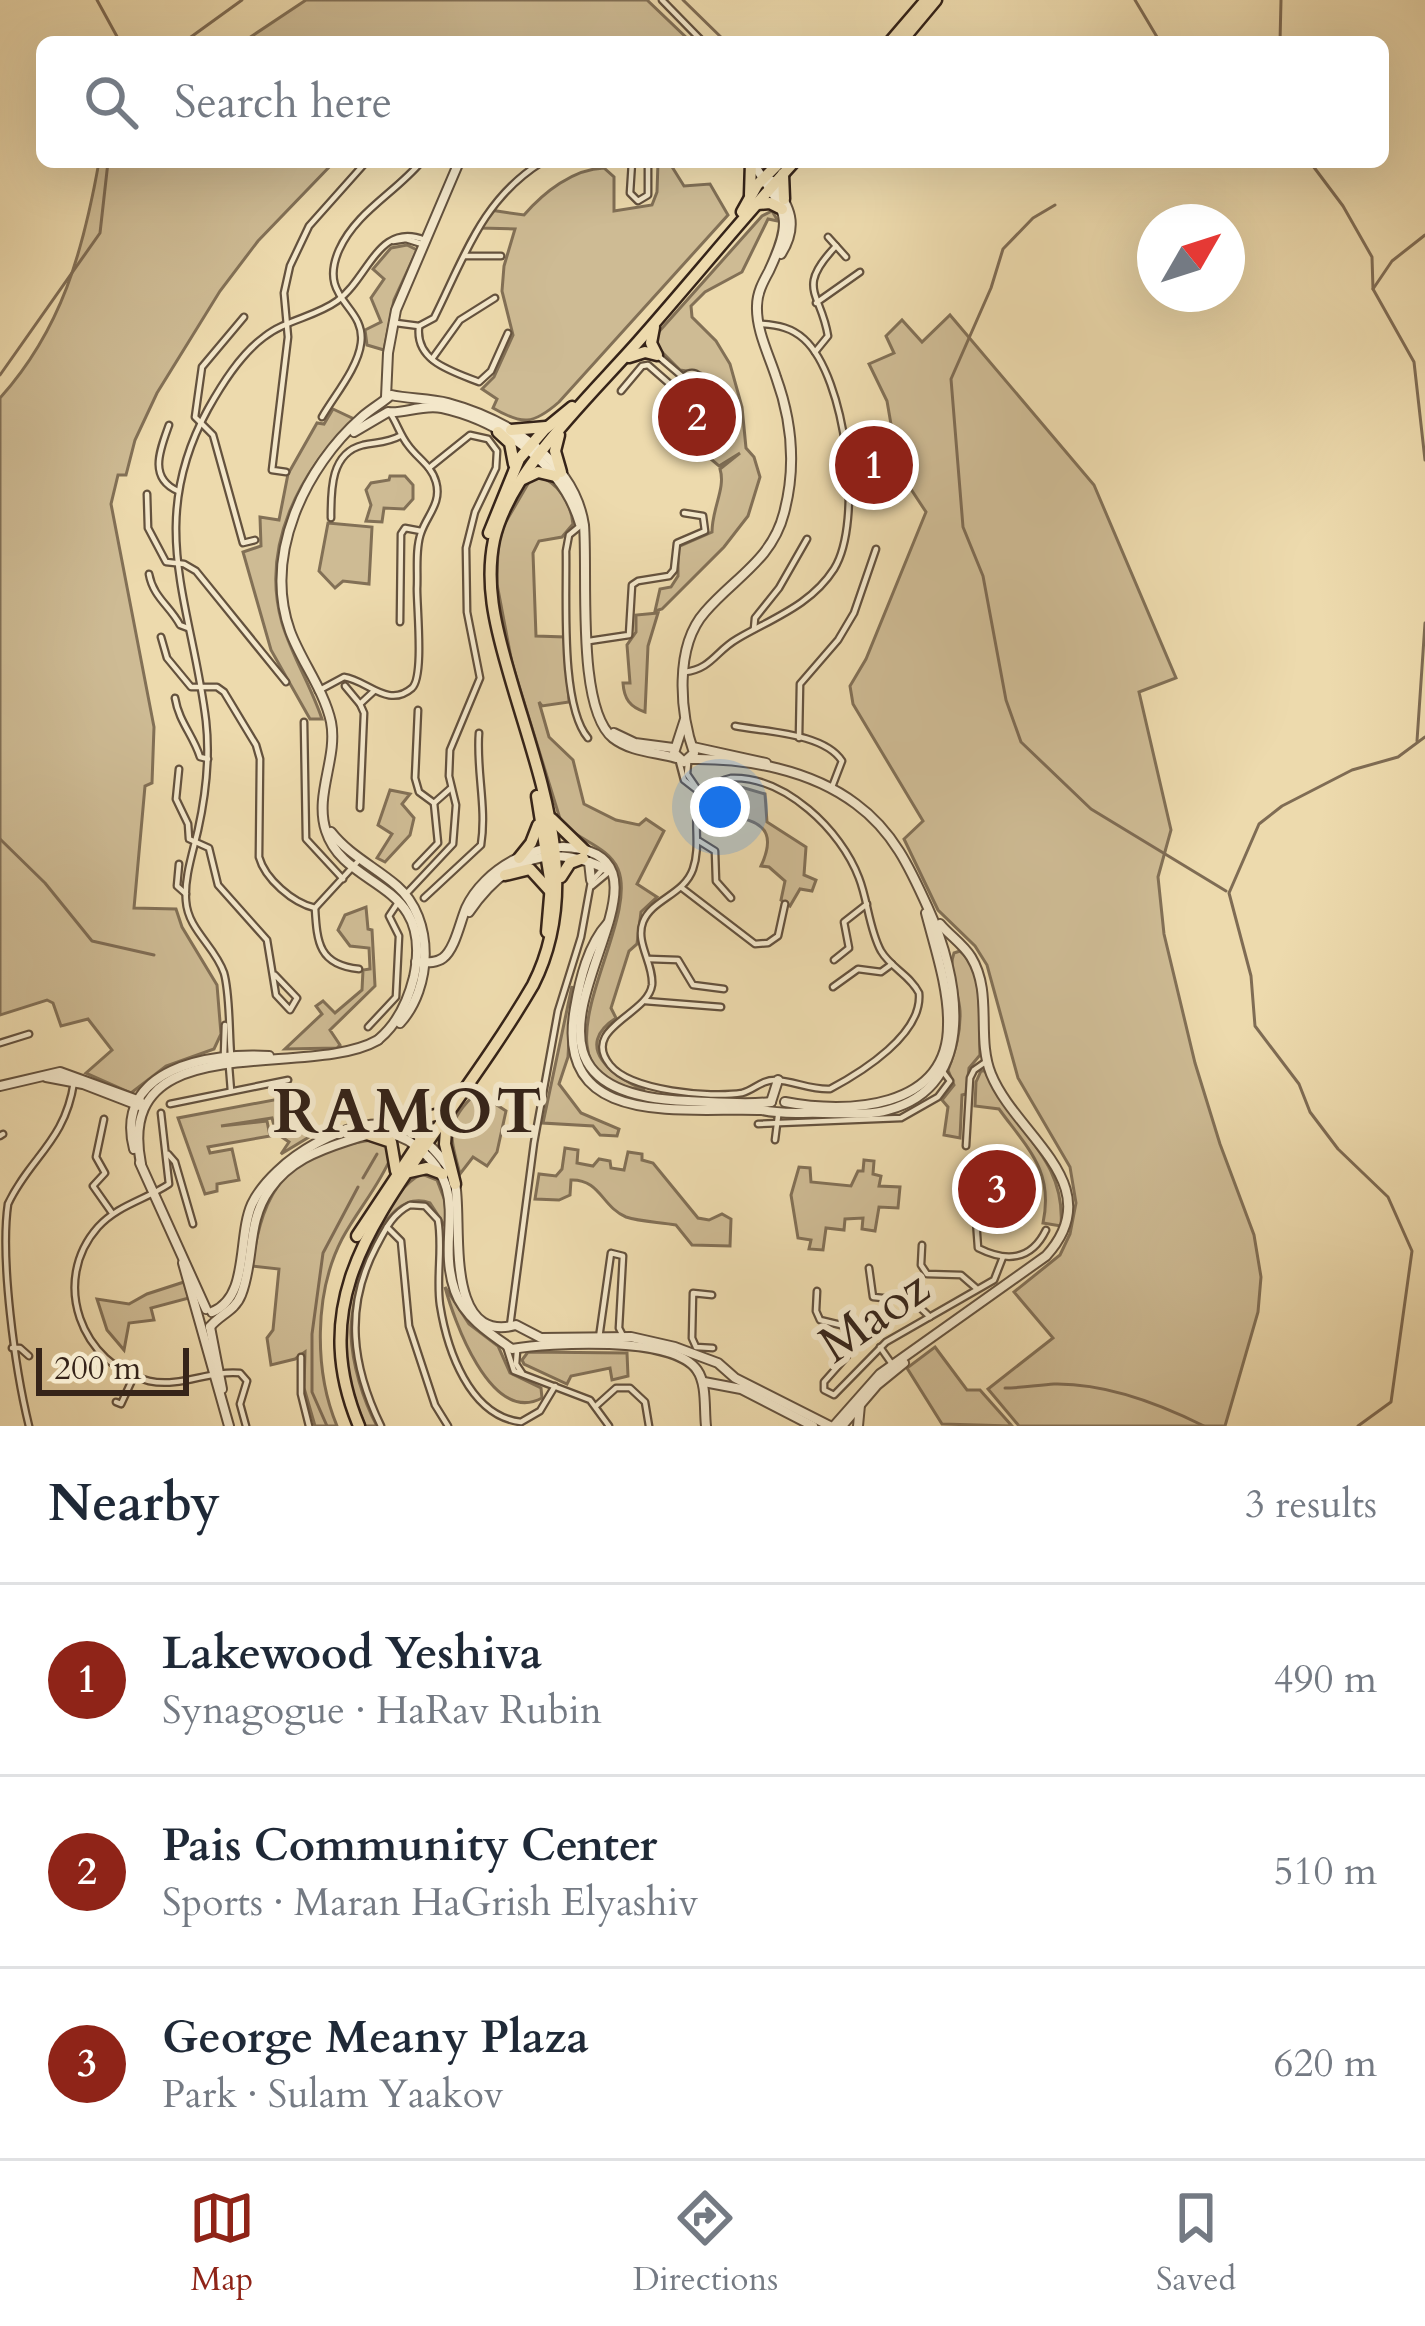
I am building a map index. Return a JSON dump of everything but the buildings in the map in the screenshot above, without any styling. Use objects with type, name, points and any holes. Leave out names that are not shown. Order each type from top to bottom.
[{"type":"main road","points":[[895,36],[926,0]]},
{"type":"main road","points":[[906,36],[937,0]]},
{"type":"main road","points":[[520,481],[538,472],[558,474],[555,428],[754,200],[753,168]]},
{"type":"main road","points":[[550,852],[494,641],[485,589],[489,532],[514,468],[621,362],[782,168]]},
{"type":"main road","points":[[754,200],[783,204],[782,168]]},
{"type":"main road","points":[[657,356],[651,339],[658,320]]},
{"type":"main road","points":[[621,362],[643,352],[657,356]]},
{"type":"main road","points":[[514,468],[504,431],[555,428]]},
{"type":"main road","points":[[356,1426],[338,1376],[338,1298],[363,1224],[540,971],[553,938],[555,891],[546,808],[496,627],[491,589],[496,532],[534,450]]},
{"type":"main road","points":[[455,1184],[445,1144],[447,1110],[538,961],[563,872],[585,856],[546,808]]},
{"type":"main road","points":[[519,858],[532,843],[539,821]]},
{"type":"main road","points":[[505,875],[520,868],[534,871],[555,891]]},
{"type":"main road","points":[[393,1126],[447,1110]]},
{"type":"main road","points":[[367,1135],[392,1142],[401,1174]]},
{"type":"main road","points":[[401,1174],[421,1168],[443,1174]]},
{"type":"street","points":[[662,0],[698,36]]},
{"type":"street","points":[[286,472],[272,470],[286,324],[285,284],[299,244],[317,215],[360,168]]},
{"type":"street","points":[[322,417],[361,346],[359,327],[340,299],[332,273],[345,239],[364,214],[414,168]]},
{"type":"street","points":[[318,692],[344,677],[374,691],[402,694],[420,675],[416,639],[421,531],[437,500],[436,483],[402,434],[387,380],[393,320],[456,168]]},
{"type":"street","points":[[508,333],[483,381],[472,380],[420,350],[422,326],[434,317],[492,203],[533,168]]},
{"type":"street","points":[[632,168],[632,198],[638,201],[646,198],[648,168]]},
{"type":"street","points":[[683,759],[692,746],[685,719],[688,643],[697,622],[764,555],[787,503],[788,422],[759,323],[758,298],[784,233],[783,204],[758,168]]},
{"type":"street","points":[[828,237],[846,257]]},
{"type":"street","points":[[231,1091],[224,974],[191,922],[186,894],[208,759],[201,688],[176,564],[179,492],[201,423],[247,353],[269,333],[340,299],[379,252],[398,239],[424,242]]},
{"type":"street","points":[[815,352],[828,336],[813,293],[816,271],[836,246]]},
{"type":"street","points":[[463,256],[501,256]]},
{"type":"street","points":[[816,303],[860,272]]},
{"type":"street","points":[[431,359],[460,320],[495,298]]},
{"type":"street","points":[[244,316],[200,371],[195,417],[213,435],[243,543],[255,540]]},
{"type":"street","points":[[393,320],[422,326]]},
{"type":"street","points":[[685,672],[705,668],[729,644],[818,590],[837,564],[847,534],[851,491],[831,390],[806,340],[785,326],[759,323]]},
{"type":"street","points":[[657,356],[684,377],[688,390]]},
{"type":"street","points":[[622,391],[641,366],[648,365],[672,386],[660,410],[689,436]]},
{"type":"street","points":[[667,416],[701,381],[694,373],[684,377]]},
{"type":"street","points":[[229,1426],[206,1315],[141,1164],[140,1104],[155,1081],[171,1070],[228,1058],[343,1054],[379,1039],[411,1011],[422,929],[402,898],[357,862],[334,836],[323,814],[332,730],[288,625],[283,566],[295,512],[310,482],[361,418],[393,405],[444,409],[504,431],[534,450],[558,474],[580,502],[590,695],[598,721],[620,743],[683,759],[796,773]]},
{"type":"street","points":[[170,425],[158,467],[166,485],[179,492]]},
{"type":"street","points":[[332,518],[332,483],[342,459],[357,446],[383,443],[402,434]]},
{"type":"street","points":[[368,1027],[396,997],[399,936],[389,913],[453,844],[452,740],[480,677],[466,612],[466,548],[475,512],[496,468],[497,451],[488,439],[470,434],[429,468]]},
{"type":"street","points":[[558,474],[585,543]]},
{"type":"street","points":[[148,494],[148,528],[166,562],[196,571],[286,682]]},
{"type":"street","points":[[588,641],[628,635],[632,585],[670,576],[677,543],[704,531],[703,516],[684,513]]},
{"type":"street","points":[[580,526],[566,543],[566,572],[571,696],[577,722],[588,738]]},
{"type":"street","points":[[400,622],[400,534],[405,528],[421,531]]},
{"type":"street","points":[[754,629],[755,618],[779,588],[807,538]]},
{"type":"street","points":[[799,738],[802,680],[838,640],[854,613],[876,549]]},
{"type":"street","points":[[149,574],[154,595],[188,628]]},
{"type":"street","points":[[161,637],[170,662],[191,687],[217,687],[224,692],[256,746],[262,868],[294,899],[315,908]]},
{"type":"street","points":[[345,686],[364,713],[360,808]]},
{"type":"street","points":[[360,704],[374,691]]},
{"type":"street","points":[[175,698],[179,722],[194,737],[200,757],[208,759]]},
{"type":"street","points":[[418,710],[416,785],[423,797],[434,802]]},
{"type":"street","points":[[685,719],[676,746],[702,794]]},
{"type":"street","points":[[598,721],[627,740],[666,750],[692,746],[796,773],[856,804],[887,833],[907,860],[937,942],[949,1023],[939,1069]]},
{"type":"street","points":[[304,722],[305,835],[343,879]]},
{"type":"street","points":[[735,726],[799,738],[840,755],[831,788]]},
{"type":"street","points":[[424,898],[479,848],[479,734]]},
{"type":"street","points":[[179,770],[178,805],[188,824],[189,839],[208,848],[218,885],[267,940],[276,995],[290,1010],[297,998],[274,975]]},
{"type":"street","points":[[737,777],[764,785],[824,824],[844,849],[878,945],[919,993],[914,1018],[888,1048],[826,1090],[778,1080],[734,1093],[670,1090],[625,1077],[606,1060],[603,1043],[614,1025],[645,1001],[652,982],[642,939],[645,919],[682,888],[694,865],[696,809],[702,794],[737,777]]},
{"type":"street","points":[[434,802],[451,788]]},
{"type":"street","points":[[416,866],[438,843],[434,802]]},
{"type":"street","points":[[697,841],[715,850],[716,881],[731,898]]},
{"type":"street","points":[[456,933],[482,893],[550,852]]},
{"type":"street","points":[[420,962],[447,955],[478,888],[519,858],[550,852],[585,856],[608,869],[616,893],[584,996],[581,1028],[586,1060],[600,1080],[624,1093],[652,1099],[901,1118],[946,1090],[950,1081],[939,1069]]},
{"type":"street","points":[[532,1379],[516,1364],[521,1348],[515,1303],[531,1164],[564,992],[591,886],[585,856]]},
{"type":"street","points":[[315,908],[357,862]]},
{"type":"street","points":[[178,864],[177,886],[186,894]]},
{"type":"street","points":[[591,886],[608,869]]},
{"type":"street","points":[[425,875],[436,886]]},
{"type":"street","points":[[682,888],[755,944],[778,936],[784,904]]},
{"type":"street","points":[[608,923],[595,941],[579,987],[573,1052],[588,1082],[616,1101],[659,1107],[778,1109],[886,1103],[915,1089],[939,1069],[955,1039],[945,961],[919,889]]},
{"type":"street","points":[[834,960],[848,948],[844,922],[867,904]]},
{"type":"street","points":[[315,908],[320,947],[339,966],[359,969]]},
{"type":"street","points":[[206,1315],[231,1311],[242,1293],[253,1222],[270,1188],[306,1156],[367,1135],[395,1134],[421,1145],[443,1174],[451,1204],[454,1286],[468,1314],[505,1345],[639,1346],[684,1360],[709,1382],[741,1389],[813,1422],[835,1426],[895,1367],[1046,1256],[1067,1220],[1067,1196],[1060,1174],[998,1089],[987,1062],[982,988],[975,965],[928,908]]},
{"type":"street","points":[[937,942],[963,946]]},
{"type":"street","points":[[945,961],[953,947],[963,946]]},
{"type":"street","points":[[647,959],[678,961],[693,986],[724,989]]},
{"type":"street","points":[[833,987],[857,969],[880,972],[892,964]]},
{"type":"street","points":[[645,1001],[721,1007]]},
{"type":"street","points":[[0,1043],[29,1034]]},
{"type":"street","points":[[966,1146],[970,1078],[987,1062]]},
{"type":"street","points":[[0,1086],[32,1077],[72,1079],[140,1104]]},
{"type":"street","points":[[29,1426],[2,1279],[1,1231],[10,1200],[51,1144],[67,1112],[72,1079]]},
{"type":"street","points":[[775,1140],[778,1080]]},
{"type":"street","points":[[170,1104],[288,1081]]},
{"type":"street","points":[[758,1124],[778,1109]]},
{"type":"street","points":[[161,1113],[169,1184],[112,1214],[82,1252],[75,1302],[80,1323],[109,1362],[134,1376],[165,1383],[237,1372],[246,1377],[240,1404],[245,1426]]},
{"type":"street","points":[[104,1119],[96,1157],[105,1173],[93,1186],[112,1214]]},
{"type":"street","points":[[206,1315],[211,1307],[225,1305],[235,1291],[247,1216],[275,1171],[322,1141],[365,1127],[393,1126],[447,1165],[455,1184],[461,1284],[484,1321],[549,1339],[627,1337],[675,1347],[723,1368],[813,1422],[856,1404]]},
{"type":"street","points":[[167,1154],[175,1162],[193,1224]]},
{"type":"street","points":[[381,1426],[357,1358],[353,1329],[359,1287],[387,1227],[410,1205],[425,1206],[436,1216],[443,1316],[467,1383],[487,1407],[508,1420],[527,1420],[540,1411],[555,1386]]},
{"type":"street","points":[[976,1220],[978,1248],[1004,1257]]},
{"type":"street","points":[[387,1227],[398,1235],[402,1247],[406,1314],[434,1405],[448,1426]]},
{"type":"street","name":"Maoz","points":[[817,1291],[820,1320],[842,1325],[848,1332],[847,1356],[824,1382],[827,1393],[834,1395],[880,1347],[999,1276],[1004,1257],[1034,1250],[1046,1230]]},
{"type":"street","points":[[922,1245],[921,1265],[927,1274],[961,1276],[977,1288]]},
{"type":"street","points":[[599,1338],[608,1256],[614,1252],[623,1256],[619,1328],[627,1337]]},
{"type":"street","points":[[869,1268],[874,1297],[914,1301],[930,1317]]},
{"type":"street","points":[[712,1294],[693,1293],[692,1338],[696,1347],[713,1348]]},
{"type":"street","points":[[515,1328],[502,1334],[514,1370],[584,1396],[609,1426]]},
{"type":"street","points":[[880,1347],[895,1367]]},
{"type":"street","points":[[12,1348],[29,1356]]},
{"type":"street","points":[[706,1426],[713,1348]]},
{"type":"street","points":[[713,1348],[723,1368]]},
{"type":"street","points":[[301,1357],[301,1394],[309,1426]]},
{"type":"street","points":[[709,1382],[723,1368]]},
{"type":"street","points":[[116,1405],[121,1404],[134,1376]]},
{"type":"street","points":[[596,1406],[616,1388],[631,1388],[645,1402],[649,1426]]},
{"type":"street","points":[[856,1404],[858,1426]]},
{"type":"shaded area","points":[[306,0],[647,0],[685,36],[252,36]]},
{"type":"shaded area","points":[[98,168],[328,168],[258,241],[220,291],[157,393],[135,440],[126,475],[118,475],[111,504],[154,727],[152,783],[145,786],[134,908],[176,909],[217,985],[221,1034],[214,1049],[166,1066],[131,1093],[86,1073],[112,1050],[88,1019],[61,1026],[53,1003],[47,1000],[0,1015],[0,398],[54,316],[86,227]]},
{"type":"shaded area","points":[[604,168],[614,177],[614,211],[652,205],[658,168],[673,168],[684,186],[710,184],[728,215],[550,410],[527,420],[493,408],[497,399],[482,389],[494,377],[513,335],[502,291],[515,229],[480,228],[490,210],[524,215],[560,183],[592,169]]},
{"type":"shaded area","points":[[772,211],[778,221],[768,219],[742,272],[705,292],[691,306],[692,317],[730,364],[742,407],[746,448],[760,477],[748,516],[724,547],[655,611],[660,589],[671,587],[678,576],[678,547],[712,532],[720,469],[740,453],[719,466],[705,454],[691,451],[721,415],[698,395],[705,383],[701,373],[680,370],[658,348],[656,335],[762,216]]},
{"type":"shaded area","points":[[407,245],[417,250],[394,300],[384,350],[367,345],[365,330],[381,322],[371,298],[384,279],[373,269],[391,248]]},
{"type":"shaded area","points":[[950,315],[1094,485],[1176,678],[1139,692],[1171,830],[1158,877],[1164,934],[1195,1063],[1254,1235],[1261,1277],[1258,1312],[1225,1426],[1019,1426],[988,1389],[1053,1338],[1014,1292],[1060,1255],[1070,1234],[1076,1203],[1070,1167],[1018,1078],[987,965],[975,946],[938,910],[904,839],[923,821],[853,704],[850,686],[866,659],[926,512],[899,471],[887,401],[869,364],[894,353],[886,336],[902,320],[922,342]]},
{"type":"shaded area","points":[[333,409],[354,419],[302,486],[281,538],[276,566],[282,623],[322,719],[310,719],[271,650],[243,552],[261,546],[260,517],[279,520],[288,474],[317,423],[324,424]]},
{"type":"shaded area","points":[[390,476],[405,476],[413,485],[413,499],[404,509],[384,508],[382,522],[366,521],[371,505],[366,490]]},
{"type":"shaded area","points":[[538,476],[562,494],[573,524],[562,537],[539,541],[533,553],[536,636],[565,637],[569,702],[542,706],[539,702],[549,737],[573,760],[584,804],[616,820],[639,825],[646,819],[664,831],[637,884],[657,897],[641,912],[637,944],[629,951],[611,1008],[616,1018],[597,1039],[597,1050],[610,1069],[645,1090],[608,1080],[590,1059],[587,1031],[615,927],[621,895],[618,869],[607,854],[561,822],[512,663],[497,584],[498,544],[504,525],[529,482]]},
{"type":"shaded area","points":[[328,523],[372,527],[369,584],[343,581],[335,588],[319,571]]},
{"type":"shaded area","points":[[658,613],[648,646],[645,712],[625,694],[623,683],[630,683],[627,645],[636,632],[636,615]]},
{"type":"shaded area","points":[[731,784],[765,794],[767,822],[806,847],[804,875],[816,880],[812,891],[800,889],[790,906],[781,900],[785,881],[761,866],[768,841],[763,829],[740,818],[728,801],[713,811],[706,802],[714,790]]},
{"type":"shaded area","points":[[390,790],[410,794],[402,804],[414,818],[410,835],[385,862],[377,858],[392,834],[378,825]]},
{"type":"shaded area","points":[[366,907],[375,986],[330,1030],[340,1045],[337,1048],[285,1049],[322,1014],[316,1006],[323,1001],[335,1013],[362,990],[363,970],[370,969],[369,948],[350,946],[338,930],[345,915]]},
{"type":"shaded area","points":[[960,951],[977,985],[980,1055],[969,1068],[966,1094],[962,1095],[960,1138],[944,1135],[948,1107],[942,1100],[954,1085],[948,1070],[960,1011],[952,967],[954,953]]},
{"type":"shaded area","points":[[572,986],[568,1057],[559,1084],[581,1113],[619,1129],[617,1136],[600,1135],[593,1126],[543,1123]]},
{"type":"shaded area","points":[[981,1071],[1046,1162],[1060,1202],[1061,1226],[1043,1223],[1042,1175],[1020,1136],[999,1109],[975,1106]]},
{"type":"shaded area","points":[[477,1092],[506,1111],[497,1152],[487,1166],[473,1157],[460,1174],[452,1129],[459,1112]]},
{"type":"shaded area","points":[[295,1096],[301,1100],[290,1113],[314,1134],[281,1154],[289,1142],[276,1133],[272,1118],[221,1126],[267,1121],[270,1136],[208,1147],[210,1153],[232,1149],[239,1180],[217,1184],[217,1191],[205,1194],[178,1118]]},
{"type":"shaded area","points":[[385,1141],[391,1157],[342,1239],[326,1283],[321,1357],[337,1426],[315,1426],[304,1388],[305,1352],[271,1365],[267,1338],[273,1330],[279,1269],[252,1266],[257,1238],[272,1195],[299,1165],[342,1146]]},
{"type":"shaded area","points":[[565,1148],[578,1150],[577,1163],[593,1166],[599,1159],[624,1170],[628,1152],[642,1154],[642,1160],[653,1163],[698,1218],[709,1220],[722,1214],[731,1219],[730,1246],[692,1245],[676,1225],[626,1217],[581,1181],[571,1180],[570,1195],[559,1200],[535,1199],[539,1174],[556,1176]]},
{"type":"shaded area","points":[[864,1160],[874,1161],[873,1174],[881,1176],[879,1186],[900,1187],[898,1208],[879,1207],[875,1231],[862,1229],[863,1218],[845,1219],[844,1230],[826,1228],[823,1250],[809,1249],[811,1240],[798,1238],[791,1195],[799,1167],[810,1168],[811,1182],[851,1186],[858,1171],[863,1171]]},
{"type":"shaded area","points":[[422,1174],[437,1180],[445,1201],[447,1229],[430,1203],[412,1202],[396,1210],[371,1248],[356,1295],[351,1334],[354,1357],[377,1426],[365,1426],[345,1350],[349,1291],[393,1202]]},
{"type":"shaded area","points":[[184,1282],[189,1298],[151,1308],[154,1320],[129,1323],[124,1350],[107,1330],[97,1299],[129,1304]]},
{"type":"shaded area","points":[[445,1287],[469,1324],[498,1346],[510,1373],[541,1388],[542,1398],[523,1402],[506,1397],[491,1383],[465,1343]]},
{"type":"shaded area","points":[[935,1347],[967,1390],[980,1390],[1012,1426],[942,1424],[907,1368]]},
{"type":"shaded area","points":[[528,1352],[627,1353],[628,1376],[612,1380],[610,1368],[571,1376],[567,1384],[524,1364]]},
{"type":"waterway","points":[[97,0],[117,36]]},
{"type":"waterway","points":[[192,36],[242,0]]},
{"type":"waterway","points":[[683,0],[720,36]]},
{"type":"waterway","points":[[1135,0],[1156,36]]},
{"type":"waterway","points":[[1280,36],[1281,0]]},
{"type":"waterway","points":[[0,375],[100,233],[107,168]]},
{"type":"waterway","points":[[1314,168],[1372,257],[1373,289],[1414,362],[1425,460]]},
{"type":"waterway","points":[[1055,205],[1033,218],[1003,249],[951,379],[963,527],[983,576],[1006,700],[1021,742],[1091,809],[1226,891]]},
{"type":"waterway","points":[[1373,289],[1392,261],[1425,235]]},
{"type":"waterway","points":[[1417,741],[1425,623]]},
{"type":"waterway","points":[[1358,1426],[1391,1402],[1412,1251],[1388,1197],[1338,1149],[1310,1112],[1299,1084],[1255,1026],[1251,976],[1229,893],[1259,824],[1282,806],[1352,770],[1398,757],[1425,737]]},
{"type":"waterway","points":[[0,839],[45,883],[92,941],[154,955]]},
{"type":"waterway","points":[[363,1178],[377,1154]]},
{"type":"waterway","points":[[327,1426],[312,1392],[312,1334],[323,1253],[358,1187]]},
{"type":"waterway","points":[[1005,1388],[1092,1387],[1150,1403],[1204,1426]]},
{"type":"place","name":"Pais Community Center","points":[[697,417]]},
{"type":"place","name":"Lakewood Yeshiva","points":[[874,465]]},
{"type":"place","name":"George Meany Plaza","points":[[997,1189]]},
{"type":"district","name":"RAMOT","points":[[409,1110]]}]
